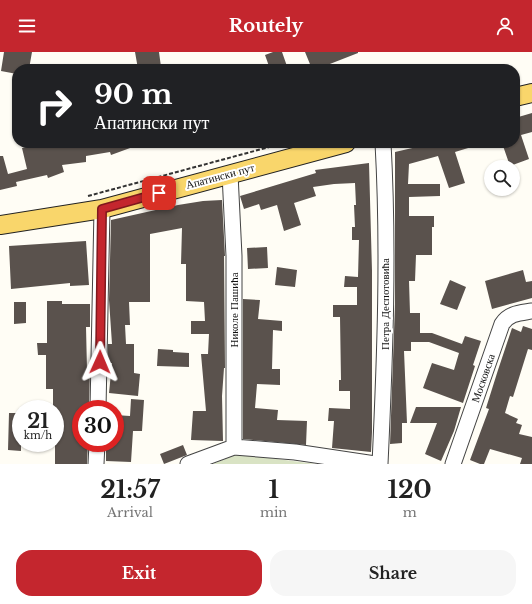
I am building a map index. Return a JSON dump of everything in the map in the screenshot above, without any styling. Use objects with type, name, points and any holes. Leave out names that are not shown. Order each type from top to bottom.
[{"type":"main road","points":[[520,96],[532,93]]},
{"type":"main road","name":"Апатински пут","points":[[0,225],[102,209],[327,148]]},
{"type":"street","name":"Петра Деспотовића","points":[[380,464],[385,359],[386,202],[383,148]]},
{"type":"street","name":"Николе Пашића","points":[[230,174],[234,256],[234,447]]},
{"type":"street","points":[[98,400],[102,209]]},
{"type":"street","name":"Московска","points":[[453,464],[502,324],[506,318],[532,311]]},
{"type":"street","points":[[188,464],[234,447],[295,452],[376,464]]},
{"type":"street","points":[[96,464],[97,452]]},
{"type":"path","points":[[85,196],[265,148]]},
{"type":"green space","points":[[238,454],[316,464],[213,464]]},
{"type":"building","points":[[4,52],[32,52],[30,64],[12,64],[12,73],[1,71]]},
{"type":"building","points":[[135,52],[159,52],[161,64],[137,64]]},
{"type":"building","points":[[273,52],[282,52],[286,64],[268,64],[265,55]]},
{"type":"building","points":[[305,52],[358,52],[330,64],[310,64]]},
{"type":"building","points":[[532,113],[532,132],[521,135],[529,159],[520,162],[520,160],[508,160],[504,148],[520,148],[520,117]]},
{"type":"building","points":[[22,148],[130,148],[111,155],[110,152],[86,156],[86,162],[62,165],[64,172],[48,178],[47,175],[16,182],[17,186],[0,190],[0,156],[3,156],[8,174],[27,169]]},
{"type":"building","points":[[412,148],[468,148],[455,152],[465,183],[449,188],[438,156],[409,164],[408,184],[440,184],[440,196],[409,197],[409,216],[434,216],[434,227],[432,227],[432,255],[416,255],[415,281],[409,281],[410,313],[420,313],[420,333],[432,333],[462,344],[465,336],[481,341],[473,365],[475,366],[463,403],[423,388],[432,363],[454,370],[459,353],[429,342],[411,342],[411,351],[404,351],[407,423],[402,423],[402,443],[390,444],[395,304],[395,152]]},
{"type":"building","points":[[369,163],[372,271],[371,452],[332,448],[334,421],[328,421],[329,408],[350,409],[350,391],[339,391],[339,380],[341,380],[340,317],[333,317],[333,305],[357,305],[357,287],[344,287],[345,276],[358,277],[359,240],[352,240],[352,227],[355,227],[355,183],[313,187],[316,196],[294,203],[301,225],[284,231],[277,205],[261,210],[259,204],[244,209],[240,196],[316,173],[315,170]]},
{"type":"building","points":[[222,200],[225,256],[225,368],[222,396],[223,441],[191,440],[193,411],[206,411],[201,354],[208,354],[209,334],[191,334],[191,321],[205,321],[204,302],[186,301],[186,264],[181,264],[182,228],[150,234],[150,302],[129,302],[130,325],[125,325],[126,344],[134,344],[134,373],[140,374],[138,396],[109,393],[112,363],[108,363],[108,344],[112,344],[109,300],[111,220],[178,205]]},
{"type":"building","points":[[86,241],[89,285],[70,286],[70,283],[11,289],[9,246]]},
{"type":"building","points":[[267,247],[268,268],[248,269],[247,248]]},
{"type":"building","points":[[277,267],[297,270],[295,287],[275,285]]},
{"type":"building","points":[[523,270],[526,282],[532,281],[532,298],[492,309],[485,281]]},
{"type":"building","points":[[450,280],[466,287],[457,310],[440,304]]},
{"type":"building","points":[[243,299],[260,300],[258,319],[282,321],[282,331],[273,330],[272,369],[280,369],[280,385],[257,384],[255,408],[278,410],[277,420],[307,421],[306,445],[243,439]]},
{"type":"building","points":[[47,301],[62,301],[62,304],[90,304],[90,327],[86,327],[87,370],[90,370],[89,400],[72,400],[72,452],[88,452],[87,464],[55,464],[55,452],[64,452],[64,400],[53,400],[53,389],[46,389],[46,355],[38,355],[37,343],[47,343]]},
{"type":"building","points":[[14,302],[26,302],[26,323],[14,324]]},
{"type":"building","points":[[523,326],[532,329],[532,350],[528,349],[513,397],[510,396],[505,413],[518,419],[516,423],[522,425],[519,434],[532,437],[532,464],[520,464],[522,458],[490,449],[484,464],[480,464],[470,460],[489,409],[486,408],[512,328],[521,332]]},
{"type":"building","points":[[158,349],[189,353],[189,367],[157,366]]},
{"type":"building","points":[[131,399],[144,400],[142,431],[133,431],[131,462],[106,461],[106,452],[124,452],[124,416],[130,416]]},
{"type":"building","points":[[416,407],[461,407],[454,431],[441,461],[425,454],[437,423],[410,423]]},
{"type":"building","points":[[9,413],[12,413],[12,450],[8,450]]},
{"type":"building","points":[[183,445],[187,455],[164,464],[160,454]]},
{"type":"route","points":[[100,362],[102,209],[159,193]]}]
